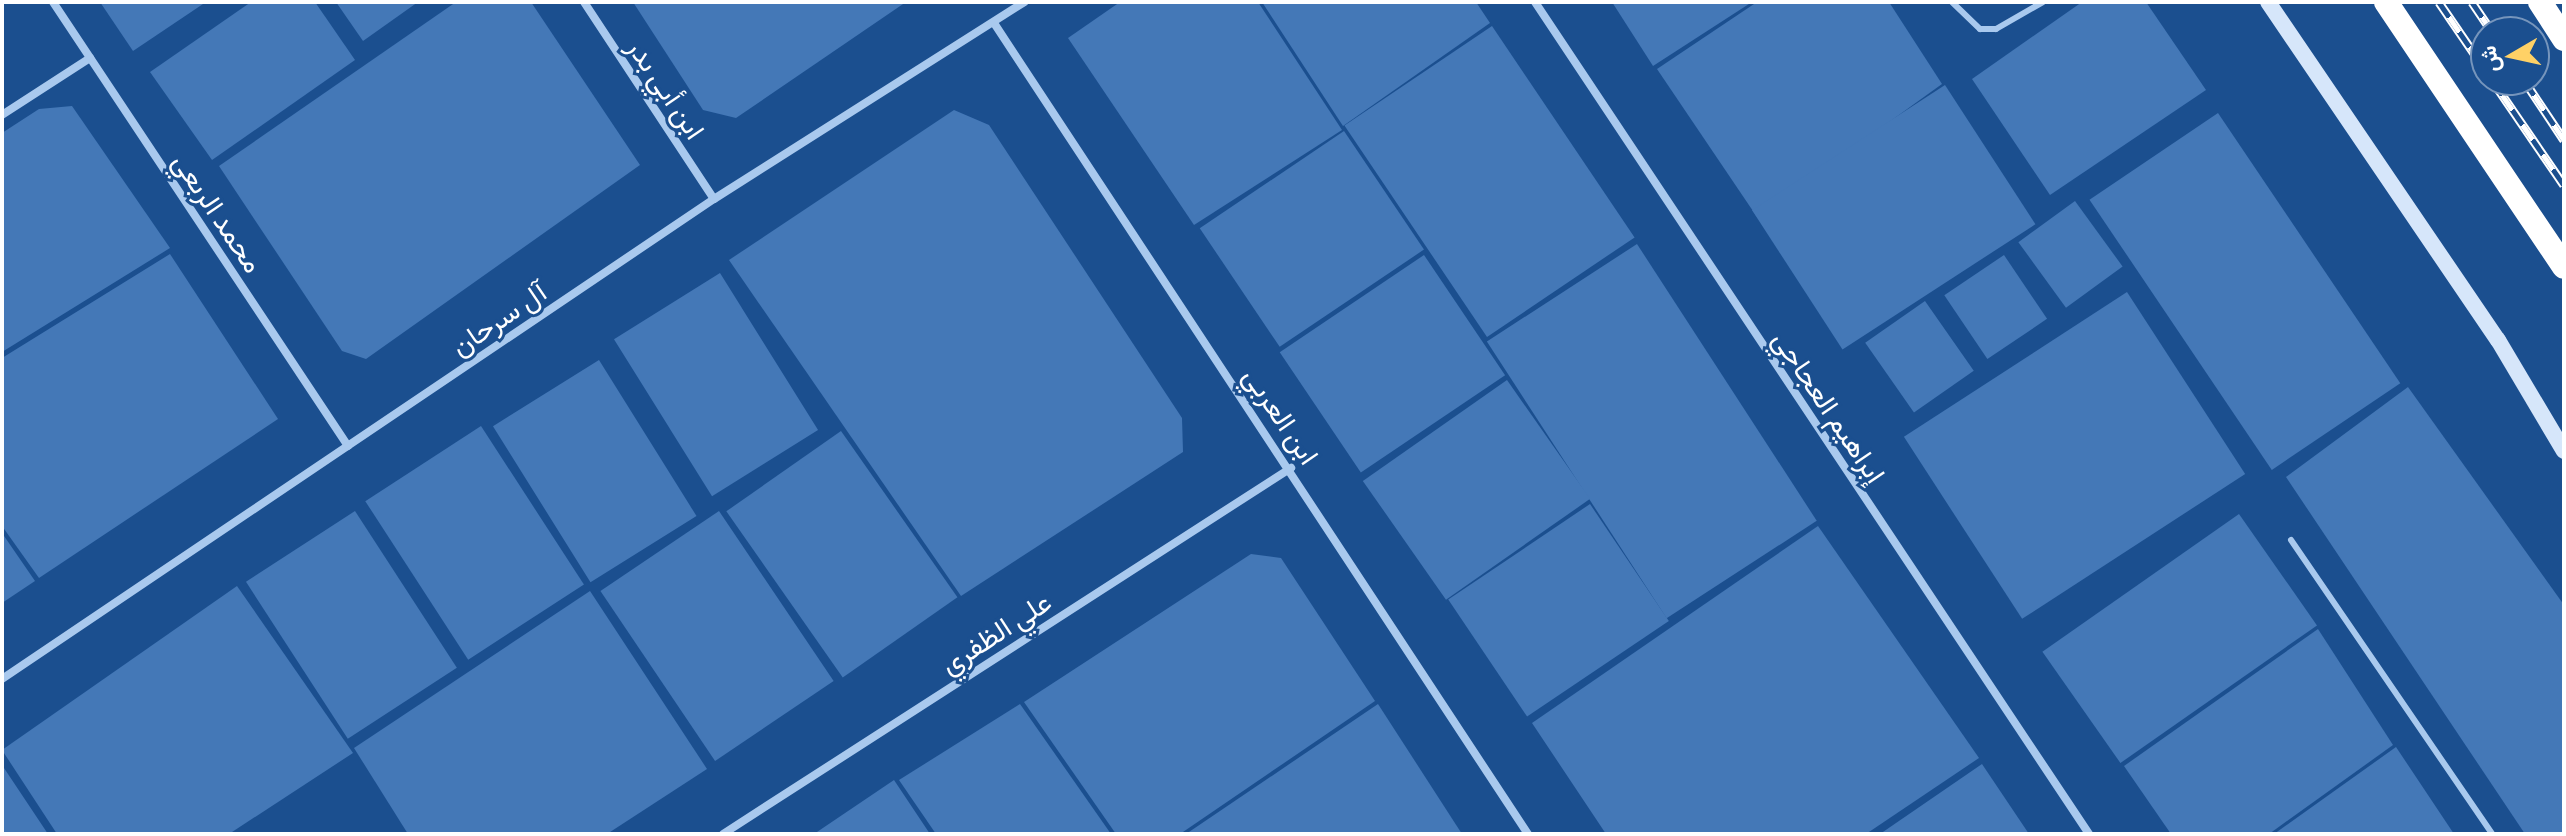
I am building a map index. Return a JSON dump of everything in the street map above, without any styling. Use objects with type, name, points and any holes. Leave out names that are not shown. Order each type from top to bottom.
[{"type":"highway","points":[[2386,2],[2564,267]]},
{"type":"highway","points":[[2540,2],[2564,39]]},
{"type":"main road","points":[[2268,2],[2498,340],[2564,451]]},
{"type":"street","name":"محمد الربعي","points":[[53,2],[348,446]]},
{"type":"street","name":"ابن أبي بدر","points":[[584,2],[714,199]]},
{"type":"street","name":"آل سرحان","points":[[2,679],[714,199],[1025,2]]},
{"type":"street","name":"إبراهيم العجاجي","points":[[1535,2],[2089,834]]},
{"type":"street","name":"ابن العربي","points":[[994,23],[1291,468],[1528,834]]},
{"type":"street","points":[[2,115],[90,58]]},
{"type":"street","name":"علي الظفري","points":[[723,834],[1291,468]]},
{"type":"lane","points":[[1952,2],[1980,29],[1996,29],[2043,2]]},
{"type":"lane","points":[[2291,540],[2492,834]]},
{"type":"building","points":[[100,2],[206,2],[133,51]]},
{"type":"building","points":[[251,2],[315,2],[355,60],[212,160],[150,72]]},
{"type":"building","points":[[336,2],[418,2],[363,41]]},
{"type":"building","points":[[456,2],[531,2],[640,165],[366,359],[342,351],[219,166]]},
{"type":"building","points":[[633,2],[906,2],[736,118],[703,110]]},
{"type":"building","points":[[1120,2],[1258,2],[1342,130],[1194,225],[1068,38]]},
{"type":"building","points":[[1262,2],[1476,2],[1490,23],[1343,126]]},
{"type":"building","points":[[1612,2],[1752,2],[1653,66]]},
{"type":"building","points":[[1757,2],[1889,2],[1942,84],[1757,217],[1657,69]]},
{"type":"building","points":[[2082,2],[2146,2],[2206,90],[2050,195],[1972,79]]},
{"type":"building","points":[[1492,26],[1635,237],[1487,337],[1344,126]]},
{"type":"building","points":[[1945,85],[2035,224],[1843,349],[1752,210]]},
{"type":"building","points":[[72,106],[170,248],[2,352],[2,133],[39,109]]},
{"type":"building","points":[[954,110],[989,125],[1182,418],[1183,452],[961,596],[729,260]]},
{"type":"building","points":[[2218,113],[2400,383],[2272,470],[2089,200]]},
{"type":"building","points":[[1344,131],[1424,250],[1280,347],[1200,228]]},
{"type":"building","points":[[2075,201],[2123,267],[2066,308],[2018,242]]},
{"type":"building","points":[[1637,244],[1817,521],[1667,618],[1487,341]]},
{"type":"building","points":[[170,254],[278,419],[39,578],[2,526],[2,358]]},
{"type":"building","points":[[1424,255],[1505,375],[1361,473],[1280,352]]},
{"type":"building","points":[[2004,255],[2047,319],[1987,359],[1944,295]]},
{"type":"building","points":[[720,273],[818,430],[712,496],[614,339]]},
{"type":"building","points":[[2127,292],[2245,474],[2022,619],[1904,437]]},
{"type":"building","points":[[1925,301],[1974,371],[1914,412],[1865,343]]},
{"type":"building","points":[[599,360],[697,516],[590,582],[493,426]]},
{"type":"building","points":[[1507,380],[1590,499],[1446,600],[1363,481]]},
{"type":"building","points":[[2408,387],[2564,605],[2564,834],[2525,834],[2286,477]]},
{"type":"building","points":[[481,426],[584,585],[468,660],[365,501]]},
{"type":"building","points":[[841,431],[957,597],[843,678],[726,511]]},
{"type":"building","points":[[1590,504],[1669,621],[1527,717],[1448,600]]},
{"type":"building","points":[[355,511],[457,668],[348,739],[246,582]]},
{"type":"building","points":[[719,511],[834,681],[715,761],[600,591]]},
{"type":"building","points":[[2239,514],[2317,625],[2120,763],[2042,652]]},
{"type":"building","points":[[1818,526],[1979,758],[1866,834],[1606,834],[1532,723]]},
{"type":"building","points":[[2,533],[35,581],[2,603]]},
{"type":"building","points":[[1251,554],[1281,558],[1375,701],[1180,834],[1116,834],[1024,702]]},
{"type":"building","points":[[237,586],[353,753],[229,834],[57,834],[2,750]]},
{"type":"building","points":[[590,591],[707,769],[607,834],[408,834],[354,748]]},
{"type":"building","points":[[2318,629],[2393,745],[2269,834],[2171,834],[2124,766]]},
{"type":"building","points":[[1020,704],[1111,834],[936,834],[899,780]]},
{"type":"building","points":[[1378,704],[1462,834],[1186,834]]},
{"type":"building","points":[[2396,747],[2454,834],[2274,834]]},
{"type":"building","points":[[1982,764],[2029,834],[1880,834]]},
{"type":"building","points":[[2,765],[48,834],[2,834]]},
{"type":"building","points":[[894,780],[930,834],[814,834]]},
{"type":"railway","points":[[2439,2],[2470,48]]},
{"type":"railway","points":[[2472,2],[2481,16]]},
{"type":"railway","points":[[2503,96],[2564,185]]},
{"type":"railway","points":[[2535,96],[2564,140]]}]
